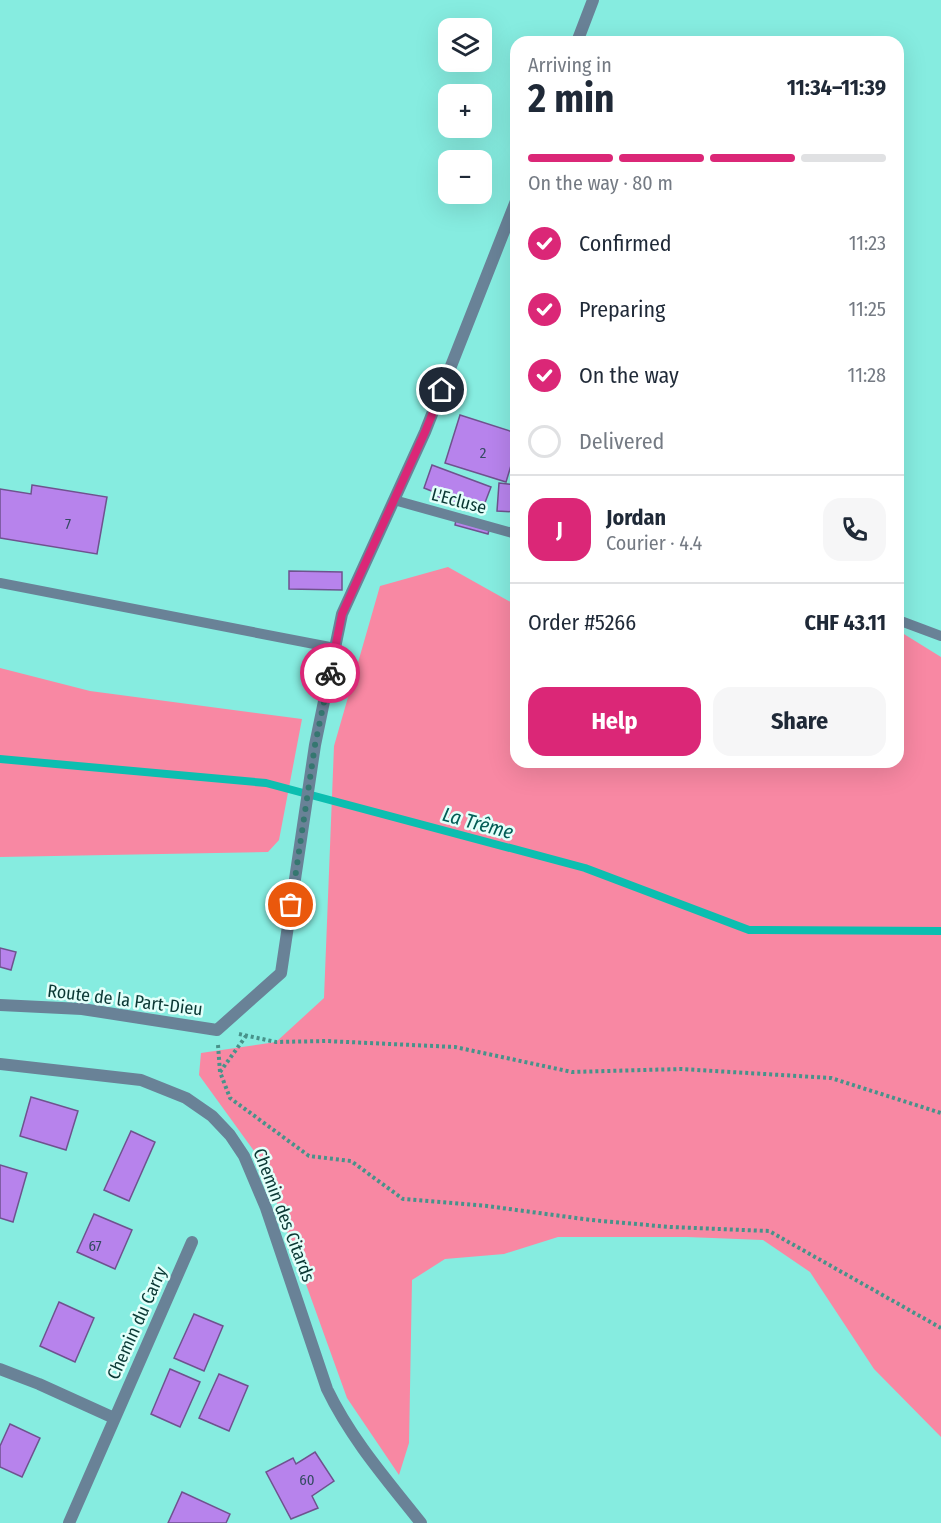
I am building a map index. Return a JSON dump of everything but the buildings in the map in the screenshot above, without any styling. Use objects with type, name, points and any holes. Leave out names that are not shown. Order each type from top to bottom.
[{"type":"street","points":[[579,36],[593,0]]},
{"type":"street","name":"Route de la Part-Dieu","points":[[0,1005],[82,1009],[217,1030],[281,973],[315,745],[342,614],[425,432],[510,216]]},
{"type":"street","name":"Chemin des Citards","points":[[0,1064],[141,1080],[186,1098],[212,1116],[230,1135],[244,1156],[266,1208],[327,1389],[340,1417],[421,1523]]},
{"type":"street","name":"Chemin du Carry","points":[[69,1523],[192,1242]]},
{"type":"street","points":[[0,1369],[114,1418]]},
{"type":"lane","name":"L'Ecluse","points":[[394,500],[510,532]]},
{"type":"lane","points":[[0,583],[335,648]]},
{"type":"lane","points":[[904,622],[941,636]]},
{"type":"path","points":[[941,1113],[831,1078],[681,1069],[572,1072],[455,1047],[327,1041],[276,1042],[217,1030],[220,1072],[230,1098],[309,1156],[351,1161],[403,1199],[670,1227],[769,1231],[941,1328]]},
{"type":"path","points":[[220,1072],[246,1036]]},
{"type":"shaded area","points":[[448,567],[510,602],[510,768],[904,768],[904,634],[941,657],[941,1437],[874,1369],[810,1272],[763,1240],[687,1237],[558,1237],[504,1254],[445,1259],[412,1280],[409,1443],[399,1475],[347,1398],[262,1162],[199,1075],[201,1053],[276,1042],[324,998],[334,746],[380,586]]},
{"type":"shaded area","points":[[0,668],[90,691],[302,719],[279,840],[268,852],[0,857]]},
{"type":"waterway","name":"La Trême","points":[[0,759],[266,783],[585,868],[749,930],[941,931]]},
{"type":"way so far","points":[[291,905],[315,745],[330,673]]},
{"type":"route","points":[[330,673],[342,614],[442,390]]}]
